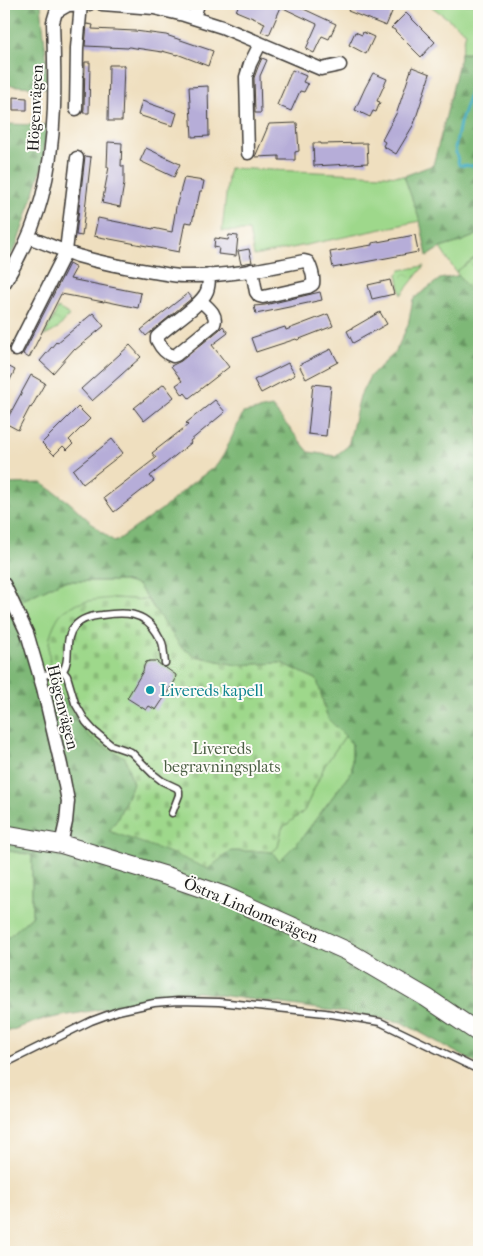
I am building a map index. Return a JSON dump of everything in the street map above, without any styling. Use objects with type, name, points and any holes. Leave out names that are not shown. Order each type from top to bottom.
[{"type":"street","points":[[76,109],[77,48],[81,4]]},
{"type":"street","name":"Högenvägen","points":[[4,284],[28,237],[42,199],[49,165],[54,119],[53,22],[56,12],[68,6],[89,4]]},
{"type":"street","points":[[102,4],[154,8],[194,18],[222,27],[320,70],[340,64]]},
{"type":"street","points":[[194,18],[198,4]]},
{"type":"street","points":[[248,153],[246,77],[260,44]]},
{"type":"street","points":[[16,350],[66,251],[77,158]]},
{"type":"street","points":[[28,237],[78,256],[130,269],[181,276],[252,270],[304,261],[308,262],[310,266],[313,281],[308,287],[263,297],[259,296],[256,292],[252,270]]},
{"type":"street","points":[[201,300],[215,316],[214,324],[176,355],[169,355],[158,343],[157,337],[201,300],[207,291],[208,275]]},
{"type":"street","name":"Högenvägen","points":[[4,584],[28,633],[61,765],[68,801],[61,844]]},
{"type":"street","name":"Östra Lindomevägen","points":[[4,834],[61,844],[158,873],[224,896],[348,951],[427,998],[479,1033]]},
{"type":"lane","points":[[39,676],[63,671],[66,667],[68,637],[76,624],[92,616],[118,612],[135,615],[149,623],[163,645],[164,662]]},
{"type":"lane","points":[[63,671],[67,676],[74,703],[94,732],[111,745],[131,752],[153,774],[162,781],[177,788],[179,795],[172,813]]},
{"type":"lane","points":[[4,1064],[91,1021],[118,1011],[154,1003],[219,1002],[325,1013],[380,1022],[479,1070]]},
{"type":"green space","points":[[4,4],[41,4],[47,88],[4,85]]},
{"type":"green space","points":[[428,4],[479,4],[479,53],[461,53],[466,32]]},
{"type":"green space","points":[[474,49],[479,54],[477,84],[479,92],[479,138],[476,169],[479,195],[479,234],[440,248],[427,256],[420,221],[404,176],[433,165],[461,53],[467,54]]},
{"type":"green space","points":[[4,124],[47,125],[43,163],[17,244],[4,268]]},
{"type":"green space","points":[[229,168],[404,176],[420,221],[254,256],[249,231],[222,231]]},
{"type":"green space","points":[[479,234],[479,259],[477,256],[456,272],[440,248]]},
{"type":"green space","points":[[477,256],[479,259],[479,303],[456,272]]},
{"type":"green space","points":[[424,266],[401,295],[397,274],[401,270]]},
{"type":"green space","points":[[461,275],[479,303],[479,1065],[401,1022],[198,992],[40,1020],[4,1033],[4,941],[32,916],[32,855],[4,850],[4,511],[6,511],[7,484],[42,483],[69,502],[115,542],[165,507],[191,484],[217,465],[243,413],[272,407],[309,452],[335,456],[348,446],[360,396],[370,376],[395,353],[408,325],[413,299],[440,279]],"holes":[[[63,581],[123,581],[138,585],[180,646],[195,656],[236,665],[282,663],[317,680],[329,720],[352,744],[352,771],[301,839],[279,861],[272,852],[230,851],[109,831],[117,820],[133,784],[86,638],[76,681],[41,694],[18,602]]]},
{"type":"green space","points":[[58,308],[70,315],[62,325],[44,336]]},
{"type":"green space","points":[[63,581],[123,581],[138,585],[148,600],[113,598],[49,660],[59,688],[46,692],[18,602]]},
{"type":"green space","name":"Livereds begravningsplats","points":[[113,598],[148,600],[181,647],[195,656],[236,665],[282,663],[317,680],[329,720],[345,736],[325,765],[304,811],[282,828],[278,847],[272,852],[230,851],[208,869],[176,855],[109,831],[117,820],[133,784],[125,757],[97,743],[84,730],[58,687],[53,675],[49,650],[50,637],[54,625],[63,611],[82,602]]},
{"type":"green space","points":[[345,736],[352,744],[352,771],[301,839],[279,861],[272,852],[278,847],[282,828],[304,811],[325,765]]},
{"type":"green space","points":[[4,850],[32,855],[32,916],[4,941]]},
{"type":"building","points":[[239,4],[293,4],[336,24],[329,39],[322,36],[314,53],[306,49],[317,24],[281,7],[269,35],[261,32],[265,23],[236,11]]},
{"type":"building","points":[[351,4],[385,4],[394,7],[386,26],[348,11]]},
{"type":"building","points":[[406,13],[435,42],[421,57],[391,28]]},
{"type":"building","points":[[87,24],[93,25],[92,29],[166,35],[213,51],[208,66],[177,54],[162,51],[129,47],[85,46]]},
{"type":"building","points":[[355,32],[362,35],[363,32],[374,37],[366,54],[349,45]]},
{"type":"building","points":[[262,58],[267,60],[260,76],[261,113],[255,113],[254,78]]},
{"type":"building","points":[[85,62],[90,62],[89,113],[83,113]]},
{"type":"building","points":[[109,65],[124,65],[122,121],[108,121]]},
{"type":"building","points":[[412,67],[430,74],[414,124],[396,154],[383,146],[385,142],[382,140],[397,112]]},
{"type":"building","points":[[292,70],[306,76],[303,82],[308,84],[304,92],[300,91],[291,111],[277,105]]},
{"type":"building","points":[[373,73],[387,79],[377,101],[380,102],[376,112],[373,111],[370,117],[355,110]]},
{"type":"building","points":[[208,86],[209,136],[192,137],[189,87]]},
{"type":"building","points":[[13,97],[27,98],[27,110],[13,110]]},
{"type":"building","points":[[142,101],[177,113],[173,126],[138,115]]},
{"type":"building","points":[[297,123],[299,151],[295,152],[295,160],[279,160],[279,156],[255,157],[269,124]]},
{"type":"building","points":[[108,142],[122,143],[121,166],[124,166],[124,184],[120,207],[102,203],[109,167],[107,167]]},
{"type":"building","points":[[313,143],[367,143],[368,163],[314,166]]},
{"type":"building","points":[[146,148],[180,164],[174,177],[140,161]]},
{"type":"building","points":[[85,156],[91,157],[82,236],[76,235]]},
{"type":"building","points":[[184,178],[204,181],[192,223],[185,222],[179,252],[94,236],[98,218],[172,232],[176,207]]},
{"type":"building","points":[[229,235],[238,236],[236,256],[218,254],[219,248],[214,247],[215,238],[228,240]]},
{"type":"building","points":[[415,235],[418,252],[333,268],[330,252]]},
{"type":"building","points":[[249,249],[252,262],[241,264],[238,251]]},
{"type":"building","points":[[69,264],[76,268],[70,279],[141,293],[138,308],[61,294],[29,358],[23,354]]},
{"type":"building","points":[[390,280],[394,294],[372,299],[368,285]]},
{"type":"building","points":[[320,292],[322,300],[256,314],[254,306]]},
{"type":"building","points":[[188,293],[192,298],[146,336],[141,330]]},
{"type":"building","points":[[380,312],[387,324],[353,343],[347,331]]},
{"type":"building","points":[[93,313],[104,326],[74,349],[53,373],[40,361],[56,342]]},
{"type":"building","points":[[328,314],[333,326],[297,340],[256,352],[251,338],[285,327],[286,330]]},
{"type":"building","points":[[223,326],[228,333],[212,345],[229,367],[189,398],[185,393],[183,395],[176,385],[182,381],[171,366],[181,361]]},
{"type":"building","points":[[130,345],[141,357],[92,401],[81,389]]},
{"type":"building","points":[[331,349],[338,362],[306,379],[299,365]]},
{"type":"building","points":[[288,363],[295,375],[261,393],[254,380]]},
{"type":"building","points":[[4,364],[15,370],[4,392]]},
{"type":"building","points":[[31,375],[45,383],[18,430],[5,423]]},
{"type":"building","points":[[164,384],[174,397],[144,421],[134,408]]},
{"type":"building","points":[[313,384],[331,386],[326,436],[308,434]]},
{"type":"building","points":[[215,400],[225,412],[190,441],[191,443],[150,476],[154,481],[114,512],[104,498],[156,458],[152,453],[188,425],[186,423]]},
{"type":"building","points":[[78,407],[90,419],[69,440],[73,444],[67,450],[63,446],[54,455],[42,443]]},
{"type":"building","points":[[112,439],[123,453],[83,484],[73,470]]},
{"type":"building","name":"Livereds kapell","points":[[156,661],[176,675],[175,681],[156,710],[149,706],[146,710],[127,698],[143,671],[146,662]]},
{"type":"waterway","points":[[474,166],[459,165],[455,148],[472,79],[479,65]]},
{"type":"place","name":"Livereds kapell","points":[[150,690]]}]
